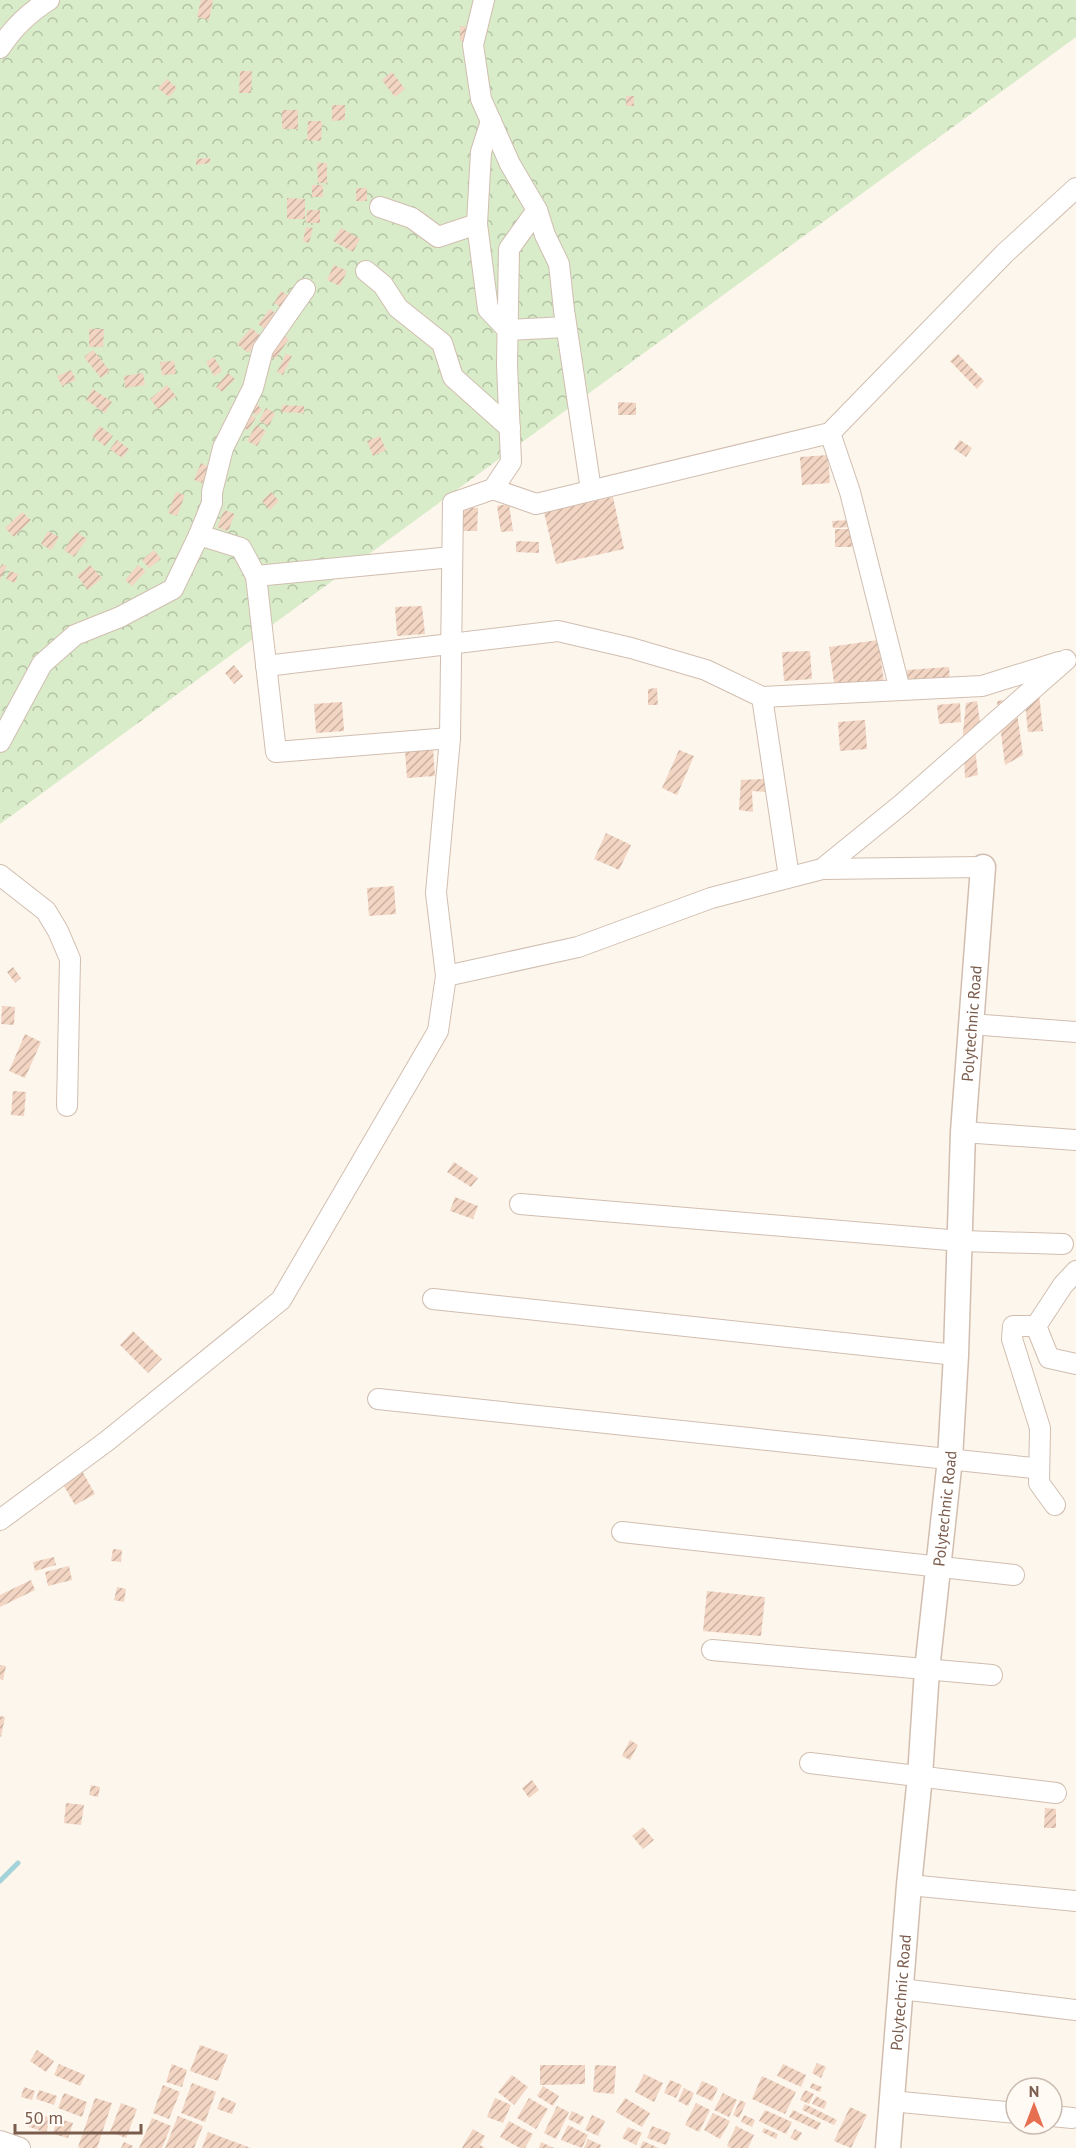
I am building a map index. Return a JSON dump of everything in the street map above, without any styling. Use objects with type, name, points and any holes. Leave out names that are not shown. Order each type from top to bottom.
[{"type":"street","points":[[0,48],[6,38],[36,8],[49,0]]},
{"type":"street","points":[[484,0],[473,45],[481,99],[510,164],[537,210],[545,235],[559,264],[591,490]]},
{"type":"street","points":[[491,122],[482,152],[477,224],[488,309],[508,330],[567,327]]},
{"type":"street","points":[[493,489],[536,504],[830,433],[1005,253],[1076,188]]},
{"type":"street","points":[[380,207],[412,219],[438,237],[477,224]]},
{"type":"street","points":[[0,1520],[107,1441],[281,1300],[438,1031],[446,976],[436,893],[450,738],[453,503],[493,489],[511,462],[509,249],[537,210]]},
{"type":"street","points":[[366,271],[383,285],[398,308],[442,343],[453,377],[510,428]]},
{"type":"street","points":[[0,742],[42,664],[75,635],[120,617],[173,589],[212,503],[212,492],[223,448],[253,388],[263,350],[304,289]]},
{"type":"street","points":[[830,433],[850,492],[900,690]]},
{"type":"street","points":[[199,536],[241,548],[256,576],[276,752],[450,738]]},
{"type":"street","points":[[256,576],[452,557]]},
{"type":"street","points":[[266,666],[558,631],[631,648],[706,670],[762,697],[982,686],[1071,658]]},
{"type":"street","points":[[822,868],[902,804],[1071,658]]},
{"type":"street","points":[[762,697],[789,877]]},
{"type":"street","points":[[446,976],[578,947],[711,898],[822,868],[982,867]]},
{"type":"street","name":"Polytechnic Road","points":[[888,2148],[927,1670],[950,1459],[961,1241],[963,1132],[982,867]]},
{"type":"street","points":[[0,875],[45,911],[58,930],[70,959],[68,1106]]},
{"type":"street","points":[[970,1024],[1076,1032]]},
{"type":"street","points":[[963,1132],[1076,1140]]},
{"type":"street","points":[[520,1203],[961,1241],[1064,1244]]},
{"type":"street","points":[[1035,1326],[1076,1271]]},
{"type":"street","points":[[433,1299],[956,1355]]},
{"type":"street","points":[[1035,1326],[1013,1326],[1012,1340],[1040,1428],[1039,1483],[1055,1505]]},
{"type":"street","points":[[1035,1326],[1050,1358],[1076,1364]]},
{"type":"street","points":[[378,1399],[1034,1468]]},
{"type":"street","points":[[622,1532],[1014,1575]]},
{"type":"street","points":[[712,1650],[992,1675]]},
{"type":"street","points":[[810,1763],[1056,1793]]},
{"type":"street","points":[[909,1885],[1076,1901]]},
{"type":"street","points":[[901,1989],[1076,2010]]},
{"type":"street","points":[[891,2101],[1004,2112]]},
{"type":"street","points":[[1064,2117],[1072,2118]]},
{"type":"street","points":[[0,2141],[20,2148]]},
{"type":"green space","points":[[0,0],[1076,0],[1076,37],[0,824]]},
{"type":"building","points":[[201,0],[213,0],[209,20],[197,17]]},
{"type":"building","points":[[460,26],[471,27],[471,42],[460,41]]},
{"type":"building","points":[[240,71],[252,71],[251,93],[239,93]]},
{"type":"building","points":[[392,72],[405,89],[395,97],[382,80]]},
{"type":"building","points":[[167,79],[177,88],[169,97],[158,88]]},
{"type":"building","points":[[626,96],[634,96],[634,106],[626,106]]},
{"type":"building","points":[[332,105],[345,105],[345,120],[332,121]]},
{"type":"building","points":[[282,110],[298,110],[298,129],[282,129]]},
{"type":"building","points":[[308,121],[322,121],[321,141],[307,140]]},
{"type":"building","points":[[210,158],[210,163],[196,165],[196,159]]},
{"type":"building","points":[[317,163],[327,163],[327,183],[318,183]]},
{"type":"building","points":[[312,185],[323,185],[323,197],[312,197]]},
{"type":"building","points":[[356,188],[367,188],[367,201],[356,201]]},
{"type":"building","points":[[287,198],[305,199],[305,219],[287,219]]},
{"type":"building","points":[[307,210],[320,210],[320,223],[306,223]]},
{"type":"building","points":[[306,227],[313,228],[309,243],[303,241]]},
{"type":"building","points":[[341,228],[360,239],[353,252],[333,241]]},
{"type":"building","points":[[334,265],[347,271],[340,286],[327,280]]},
{"type":"building","points":[[281,291],[289,296],[282,308],[274,303]]},
{"type":"building","points":[[270,309],[277,315],[266,330],[258,324]]},
{"type":"building","points":[[251,328],[262,337],[248,353],[237,344]]},
{"type":"building","points":[[89,329],[104,329],[103,347],[89,347]]},
{"type":"building","points":[[281,333],[289,339],[275,359],[267,354]]},
{"type":"building","points":[[93,350],[110,371],[101,378],[84,357]]},
{"type":"building","points":[[286,354],[292,356],[283,375],[277,372]]},
{"type":"building","points":[[958,354],[984,381],[977,389],[950,361]]},
{"type":"building","points":[[214,357],[222,371],[214,376],[206,362]]},
{"type":"building","points":[[174,361],[176,374],[162,375],[160,362]]},
{"type":"building","points":[[71,370],[76,380],[62,386],[57,376]]},
{"type":"building","points":[[143,373],[145,385],[125,388],[124,376]]},
{"type":"building","points":[[228,373],[235,379],[222,392],[216,387]]},
{"type":"building","points":[[167,385],[176,396],[158,409],[150,399]]},
{"type":"building","points":[[93,389],[112,402],[105,413],[86,400]]},
{"type":"building","points":[[253,400],[262,410],[256,416],[246,406]]},
{"type":"building","points":[[618,402],[636,403],[636,415],[618,415]]},
{"type":"building","points":[[282,405],[304,406],[304,413],[281,412]]},
{"type":"building","points":[[266,408],[275,413],[269,426],[259,421]]},
{"type":"building","points":[[248,413],[256,418],[248,430],[241,426]]},
{"type":"building","points":[[256,425],[266,431],[257,446],[247,441]]},
{"type":"building","points":[[100,426],[113,436],[105,446],[92,436]]},
{"type":"building","points":[[380,436],[386,450],[373,456],[367,441]]},
{"type":"building","points":[[117,440],[129,449],[122,458],[110,449]]},
{"type":"building","points":[[960,440],[972,448],[966,457],[954,449]]},
{"type":"building","points":[[828,455],[830,483],[802,485],[800,457]]},
{"type":"building","points":[[201,463],[209,467],[202,483],[194,480]]},
{"type":"building","points":[[176,492],[185,495],[177,516],[168,513]]},
{"type":"building","points":[[271,492],[279,501],[270,510],[262,501]]},
{"type":"building","points":[[613,497],[624,549],[556,564],[544,512]]},
{"type":"building","points":[[509,504],[513,531],[501,532],[497,506]]},
{"type":"building","points":[[459,507],[478,508],[477,531],[459,531]]},
{"type":"building","points":[[224,510],[235,514],[228,531],[217,527]]},
{"type":"building","points":[[22,512],[31,520],[14,537],[5,528]]},
{"type":"building","points":[[850,520],[850,527],[833,528],[832,521]]},
{"type":"building","points":[[835,529],[851,529],[852,547],[835,547]]},
{"type":"building","points":[[48,531],[59,537],[51,550],[41,544]]},
{"type":"building","points":[[76,532],[87,539],[74,557],[64,550]]},
{"type":"building","points":[[516,541],[539,542],[539,553],[516,552]]},
{"type":"building","points":[[154,550],[161,559],[149,568],[142,560]]},
{"type":"building","points":[[2,564],[7,566],[0,580],[0,568]]},
{"type":"building","points":[[90,565],[102,578],[88,590],[77,576]]},
{"type":"building","points":[[138,565],[146,571],[132,586],[125,580]]},
{"type":"building","points":[[10,571],[18,574],[15,583],[6,579]]},
{"type":"building","points":[[422,606],[425,634],[397,636],[395,607]]},
{"type":"building","points":[[878,640],[884,682],[835,689],[829,647]]},
{"type":"building","points":[[810,651],[812,679],[784,681],[782,652]]},
{"type":"building","points":[[234,665],[243,676],[234,684],[225,673]]},
{"type":"building","points":[[949,667],[950,681],[908,684],[907,670]]},
{"type":"building","points":[[657,688],[658,705],[648,705],[648,689]]},
{"type":"building","points":[[1039,693],[1043,731],[1028,732],[1024,694]]},
{"type":"building","points":[[1015,699],[1023,755],[1005,765],[997,701]]},
{"type":"building","points":[[977,701],[981,730],[973,730],[978,775],[965,778],[963,732],[966,703]]},
{"type":"building","points":[[342,702],[344,731],[316,733],[314,704]]},
{"type":"building","points":[[960,703],[961,722],[939,724],[937,705]]},
{"type":"building","points":[[865,720],[867,749],[840,751],[838,722]]},
{"type":"building","points":[[433,748],[435,776],[407,778],[405,750]]},
{"type":"building","points":[[679,750],[694,756],[677,795],[662,788]]},
{"type":"building","points":[[767,779],[768,792],[752,791],[753,812],[739,810],[741,780]]},
{"type":"building","points":[[606,833],[631,845],[619,870],[594,859]]},
{"type":"building","points":[[394,886],[396,914],[369,916],[367,888]]},
{"type":"building","points":[[13,967],[21,978],[15,983],[7,972]]},
{"type":"building","points":[[2,1006],[15,1007],[14,1025],[1,1024]]},
{"type":"building","points":[[25,1034],[41,1042],[25,1078],[9,1071]]},
{"type":"building","points":[[13,1091],[26,1092],[24,1116],[11,1115]]},
{"type":"building","points":[[454,1162],[478,1178],[471,1187],[447,1172]]},
{"type":"building","points":[[455,1197],[478,1206],[473,1219],[450,1211]]},
{"type":"building","points":[[133,1331],[162,1359],[148,1373],[120,1345]]},
{"type":"building","points":[[81,1469],[95,1494],[75,1505],[61,1481]]},
{"type":"building","points":[[113,1549],[122,1550],[121,1562],[111,1561]]},
{"type":"building","points":[[54,1557],[56,1565],[35,1571],[33,1562]]},
{"type":"building","points":[[69,1566],[72,1580],[48,1586],[45,1572]]},
{"type":"building","points":[[31,1580],[35,1590],[0,1607],[0,1595]]},
{"type":"building","points":[[117,1587],[126,1589],[124,1602],[114,1600]]},
{"type":"building","points":[[707,1591],[765,1597],[761,1636],[703,1631]]},
{"type":"building","points":[[0,1665],[6,1666],[3,1680],[0,1679]]},
{"type":"building","points":[[0,1716],[5,1717],[1,1737],[0,1736]]},
{"type":"building","points":[[630,1740],[638,1745],[630,1760],[622,1756]]},
{"type":"building","points":[[532,1780],[539,1790],[529,1798],[522,1788]]},
{"type":"building","points":[[91,1785],[100,1787],[98,1797],[89,1795]]},
{"type":"building","points":[[66,1803],[84,1805],[81,1825],[64,1823]]},
{"type":"building","points":[[1045,1808],[1056,1809],[1056,1828],[1044,1828]]},
{"type":"building","points":[[643,1827],[654,1840],[643,1849],[632,1836]]},
{"type":"building","points":[[200,2045],[228,2055],[218,2081],[190,2071]]},
{"type":"building","points":[[37,2050],[54,2061],[46,2072],[30,2061]]},
{"type":"building","points":[[817,2063],[826,2067],[821,2078],[812,2073]]},
{"type":"building","points":[[59,2064],[85,2075],[80,2086],[54,2075]]},
{"type":"building","points":[[172,2064],[187,2070],[182,2087],[166,2082]]},
{"type":"building","points":[[783,2064],[806,2075],[801,2087],[777,2076]]},
{"type":"building","points":[[540,2065],[585,2065],[585,2084],[540,2085]]},
{"type":"building","points":[[595,2065],[616,2066],[614,2094],[593,2092]]},
{"type":"building","points":[[644,2074],[663,2083],[654,2102],[635,2092]]},
{"type":"building","points":[[512,2075],[528,2087],[514,2105],[498,2092]]},
{"type":"building","points":[[762,2076],[796,2092],[785,2114],[752,2099]]},
{"type":"building","points":[[670,2080],[682,2085],[676,2098],[664,2093]]},
{"type":"building","points":[[702,2081],[718,2088],[712,2101],[696,2094]]},
{"type":"building","points":[[192,2083],[216,2092],[205,2122],[181,2113]]},
{"type":"building","points":[[812,2083],[822,2087],[820,2092],[810,2088]]},
{"type":"building","points":[[163,2085],[180,2092],[169,2119],[153,2113]]},
{"type":"building","points":[[543,2086],[559,2096],[553,2106],[537,2096]]},
{"type":"building","points":[[24,2087],[35,2091],[32,2100],[21,2097]]},
{"type":"building","points":[[684,2088],[694,2093],[688,2106],[678,2101]]},
{"type":"building","points":[[39,2090],[57,2096],[54,2105],[36,2099]]},
{"type":"building","points":[[805,2090],[814,2094],[809,2104],[800,2100]]},
{"type":"building","points":[[64,2093],[87,2102],[82,2117],[58,2108]]},
{"type":"building","points":[[723,2093],[737,2100],[729,2117],[714,2110]]},
{"type":"building","points":[[816,2096],[827,2102],[824,2109],[812,2104]]},
{"type":"building","points":[[222,2097],[236,2103],[232,2114],[217,2109]]},
{"type":"building","points":[[95,2098],[112,2103],[97,2148],[81,2148],[78,2147]]},
{"type":"building","points":[[495,2098],[511,2105],[503,2123],[487,2117]]},
{"type":"building","points":[[529,2098],[548,2109],[536,2129],[517,2118]]},
{"type":"building","points":[[625,2098],[650,2113],[642,2127],[616,2112]]},
{"type":"building","points":[[740,2100],[746,2103],[739,2118],[733,2115]]},
{"type":"building","points":[[121,2103],[137,2109],[126,2138],[110,2132]]},
{"type":"building","points":[[696,2103],[710,2110],[699,2132],[685,2125]]},
{"type":"building","points":[[805,2104],[837,2120],[834,2125],[802,2110]]},
{"type":"building","points":[[557,2106],[569,2112],[556,2139],[544,2133]]},
{"type":"building","points":[[850,2107],[867,2115],[851,2148],[834,2141]]},
{"type":"building","points":[[765,2110],[792,2122],[786,2134],[759,2121]]},
{"type":"building","points":[[793,2110],[821,2123],[817,2130],[789,2117]]},
{"type":"building","points":[[572,2111],[584,2117],[580,2125],[568,2119]]},
{"type":"building","points":[[33,2112],[51,2118],[46,2133],[27,2126]]},
{"type":"building","points":[[713,2113],[730,2121],[720,2139],[704,2130]]},
{"type":"building","points":[[592,2115],[605,2121],[598,2136],[585,2130]]},
{"type":"building","points":[[744,2115],[755,2120],[752,2127],[741,2122]]},
{"type":"building","points":[[178,2116],[203,2126],[194,2148],[165,2148]]},
{"type":"building","points":[[57,2118],[73,2123],[68,2138],[53,2134]]},
{"type":"building","points":[[152,2118],[171,2126],[162,2148],[139,2148]]},
{"type":"building","points":[[509,2121],[533,2134],[525,2148],[520,2148],[500,2137]]},
{"type":"building","points":[[568,2125],[588,2135],[582,2148],[561,2140]]},
{"type":"building","points":[[652,2126],[671,2133],[666,2145],[647,2138]]},
{"type":"building","points":[[736,2126],[754,2135],[748,2148],[727,2146]]},
{"type":"building","points":[[628,2127],[642,2133],[636,2145],[622,2138]]},
{"type":"building","points":[[764,2128],[778,2134],[776,2139],[762,2132]]},
{"type":"building","points":[[473,2129],[485,2136],[480,2145],[485,2148],[462,2148]]},
{"type":"building","points":[[795,2129],[802,2133],[797,2141],[790,2138]]},
{"type":"building","points":[[208,2132],[251,2148],[202,2148]]},
{"type":"building","points":[[588,2139],[601,2145],[600,2148],[584,2148]]},
{"type":"building","points":[[643,2141],[659,2148],[640,2148]]},
{"type":"building","points":[[124,2142],[133,2146],[132,2148],[121,2148]]},
{"type":"building","points":[[541,2142],[554,2148],[539,2148]]},
{"type":"waterway","points":[[0,1881],[18,1863]]}]
